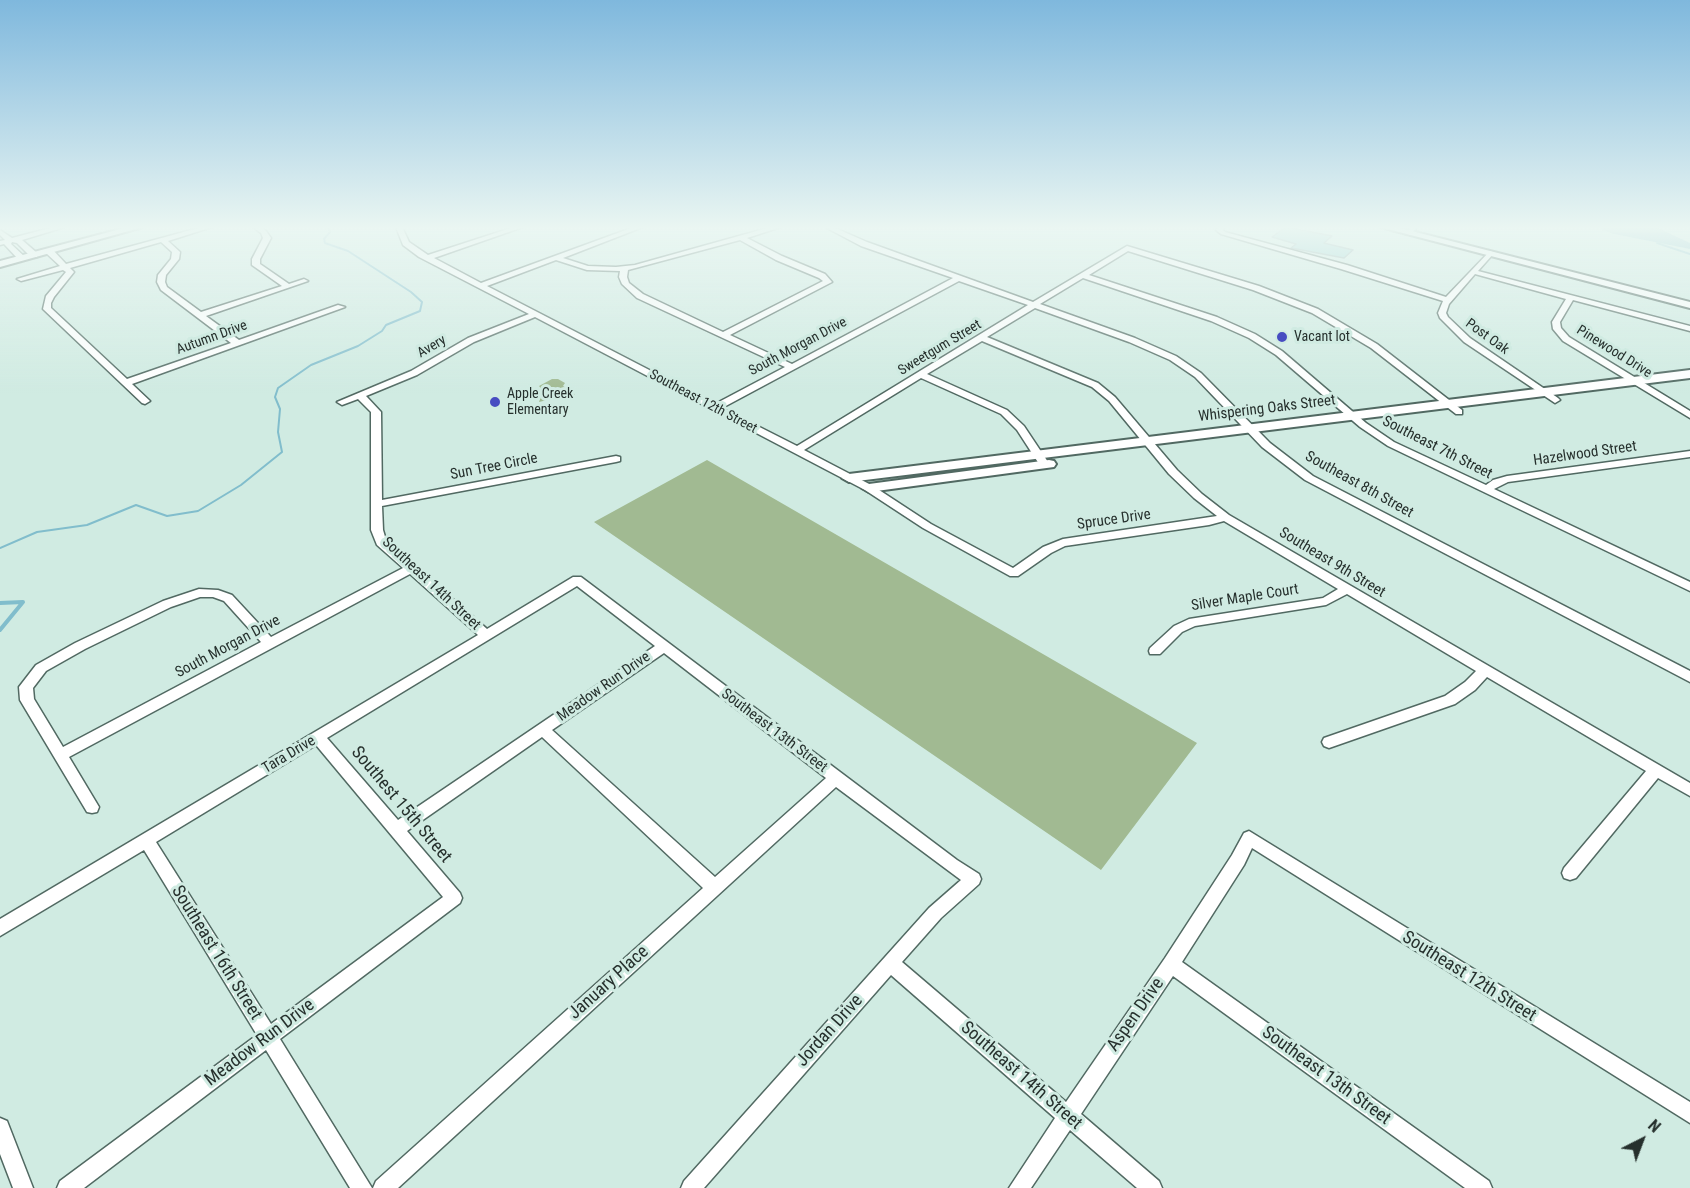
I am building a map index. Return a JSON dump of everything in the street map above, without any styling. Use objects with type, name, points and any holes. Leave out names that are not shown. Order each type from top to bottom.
[{"type":"street","points":[[62,282],[50,296],[47,303],[48,309],[145,401]]},
{"type":"street","points":[[162,282],[162,285],[237,343]]},
{"type":"street","points":[[282,282],[287,286]]},
{"type":"street","points":[[201,315],[299,282]]},
{"type":"street","name":"Southeast 12th Street","points":[[476,282],[869,488],[927,526],[1014,573]]},
{"type":"street","points":[[481,285],[488,282]]},
{"type":"street","points":[[625,282],[633,291],[792,367]]},
{"type":"street","points":[[723,334],[826,282]]},
{"type":"street","name":"South Morgan Drive","points":[[715,408],[951,282]]},
{"type":"street","name":"Southeast 8th Street","points":[[972,282],[1147,346],[1173,358],[1198,375],[1280,457],[1320,484],[1690,677]]},
{"type":"street","name":"Sweetgum Street","points":[[796,451],[1074,282]]},
{"type":"street","name":"Southeast 7th Street","points":[[1104,282],[1214,319],[1252,336],[1287,359],[1363,424],[1398,447],[1690,587]]},
{"type":"street","name":"Sweetgum Street","points":[[1238,282],[1315,311],[1356,334],[1454,408]]},
{"type":"street","points":[[1392,282],[1448,300],[1464,282]]},
{"type":"street","points":[[1515,282],[1690,329]]},
{"type":"street","points":[[1603,282],[1690,305]]},
{"type":"street","name":"Pinewood Drive","points":[[1571,297],[1556,322],[1561,334],[1575,345],[1690,415]]},
{"type":"street","name":"Post Oak","points":[[1448,300],[1442,313],[1453,328],[1555,400]]},
{"type":"street","name":"Autumn Drive","points":[[126,383],[341,307]]},
{"type":"street","name":"Avery","points":[[342,402],[429,366],[471,340],[535,314]]},
{"type":"street","name":"Southeast 9th Street","points":[[982,338],[1095,385],[1112,399],[1185,484],[1225,517],[1690,790]]},
{"type":"street","name":"Whispering Oaks Street","points":[[849,478],[1041,460],[1255,433],[1363,424],[1543,392],[1690,374]]},
{"type":"street","points":[[921,375],[1004,412],[1017,423],[1041,460]]},
{"type":"street","name":"Whispering Oaks Street","points":[[1255,433],[1352,415],[1555,400],[1690,384]]},
{"type":"street","name":"Southeast 14th Street","points":[[359,395],[376,412],[377,530],[381,542],[487,636]]},
{"type":"street","name":"Hazelwood Street","points":[[1486,490],[1497,482],[1507,479],[1690,454]]},
{"type":"street","name":"Sun Tree Circle","points":[[377,504],[616,459]]},
{"type":"street","name":"Whispering Oaks Street","points":[[869,488],[1041,460]]},
{"type":"street","name":"Spruce Drive","points":[[1014,573],[1047,550],[1063,543],[1209,522],[1225,517]]},
{"type":"street","name":"South Morgan Drive","points":[[61,755],[411,568]]},
{"type":"street","name":"Tara Drive","points":[[0,928],[577,580]]},
{"type":"street","name":"Southeast 13th Street","points":[[577,580],[951,865],[973,879]]},
{"type":"street","name":"Silver Maple Court","points":[[1155,651],[1178,629],[1193,622],[1326,601],[1346,589]]},
{"type":"street","points":[[92,807],[27,700],[26,687],[34,674],[59,657],[167,604],[185,597],[207,593],[228,598],[270,644]]},
{"type":"street","name":"Meadow Run Drive","points":[[397,829],[663,647]]},
{"type":"street","points":[[1329,742],[1450,700],[1470,686],[1485,670]]},
{"type":"street","points":[[543,730],[715,888]]},
{"type":"street","name":"Southest 15th Street","points":[[318,737],[454,898]]},
{"type":"street","points":[[1570,873],[1656,770]]},
{"type":"street","name":"January Place","points":[[383,1188],[836,778]]},
{"type":"street","name":"Southeast 12th Street","points":[[1249,838],[1690,1113]]},
{"type":"street","name":"Aspen Drive","points":[[1019,1188],[1171,964],[1238,860],[1249,838]]},
{"type":"street","name":"Southeast 16th Street","points":[[146,840],[362,1188]]},
{"type":"street","name":"Jordan Drive","points":[[691,1188],[935,913],[973,879]]},
{"type":"street","name":"Meadow Run Drive","points":[[67,1188],[454,898]]},
{"type":"street","name":"Southeast 14th Street","points":[[891,964],[1152,1188]]},
{"type":"street","name":"Southeast 13th Street","points":[[1171,964],[1482,1188]]},
{"type":"street","points":[[0,1128],[23,1188]]},
{"type":"green space","points":[[552,379],[565,383],[563,386],[575,395],[562,400],[555,398],[539,402],[543,391],[539,386]]},
{"type":"green space","points":[[707,460],[1197,743],[1101,870],[594,522]]},
{"type":"waterway","points":[[0,548],[37,532],[87,525],[136,505],[167,516],[198,511],[241,485],[282,452],[278,432],[280,409],[275,397],[278,388],[311,365],[358,346],[382,331],[386,325],[420,311],[422,302],[396,282]]},
{"type":"waterway","points":[[0,603],[23,602],[0,630]]},
{"type":"place","name":"Vacant lot","points":[[1282,337]]},
{"type":"place","name":"Apple Creek Elementary","points":[[495,402]]}]
